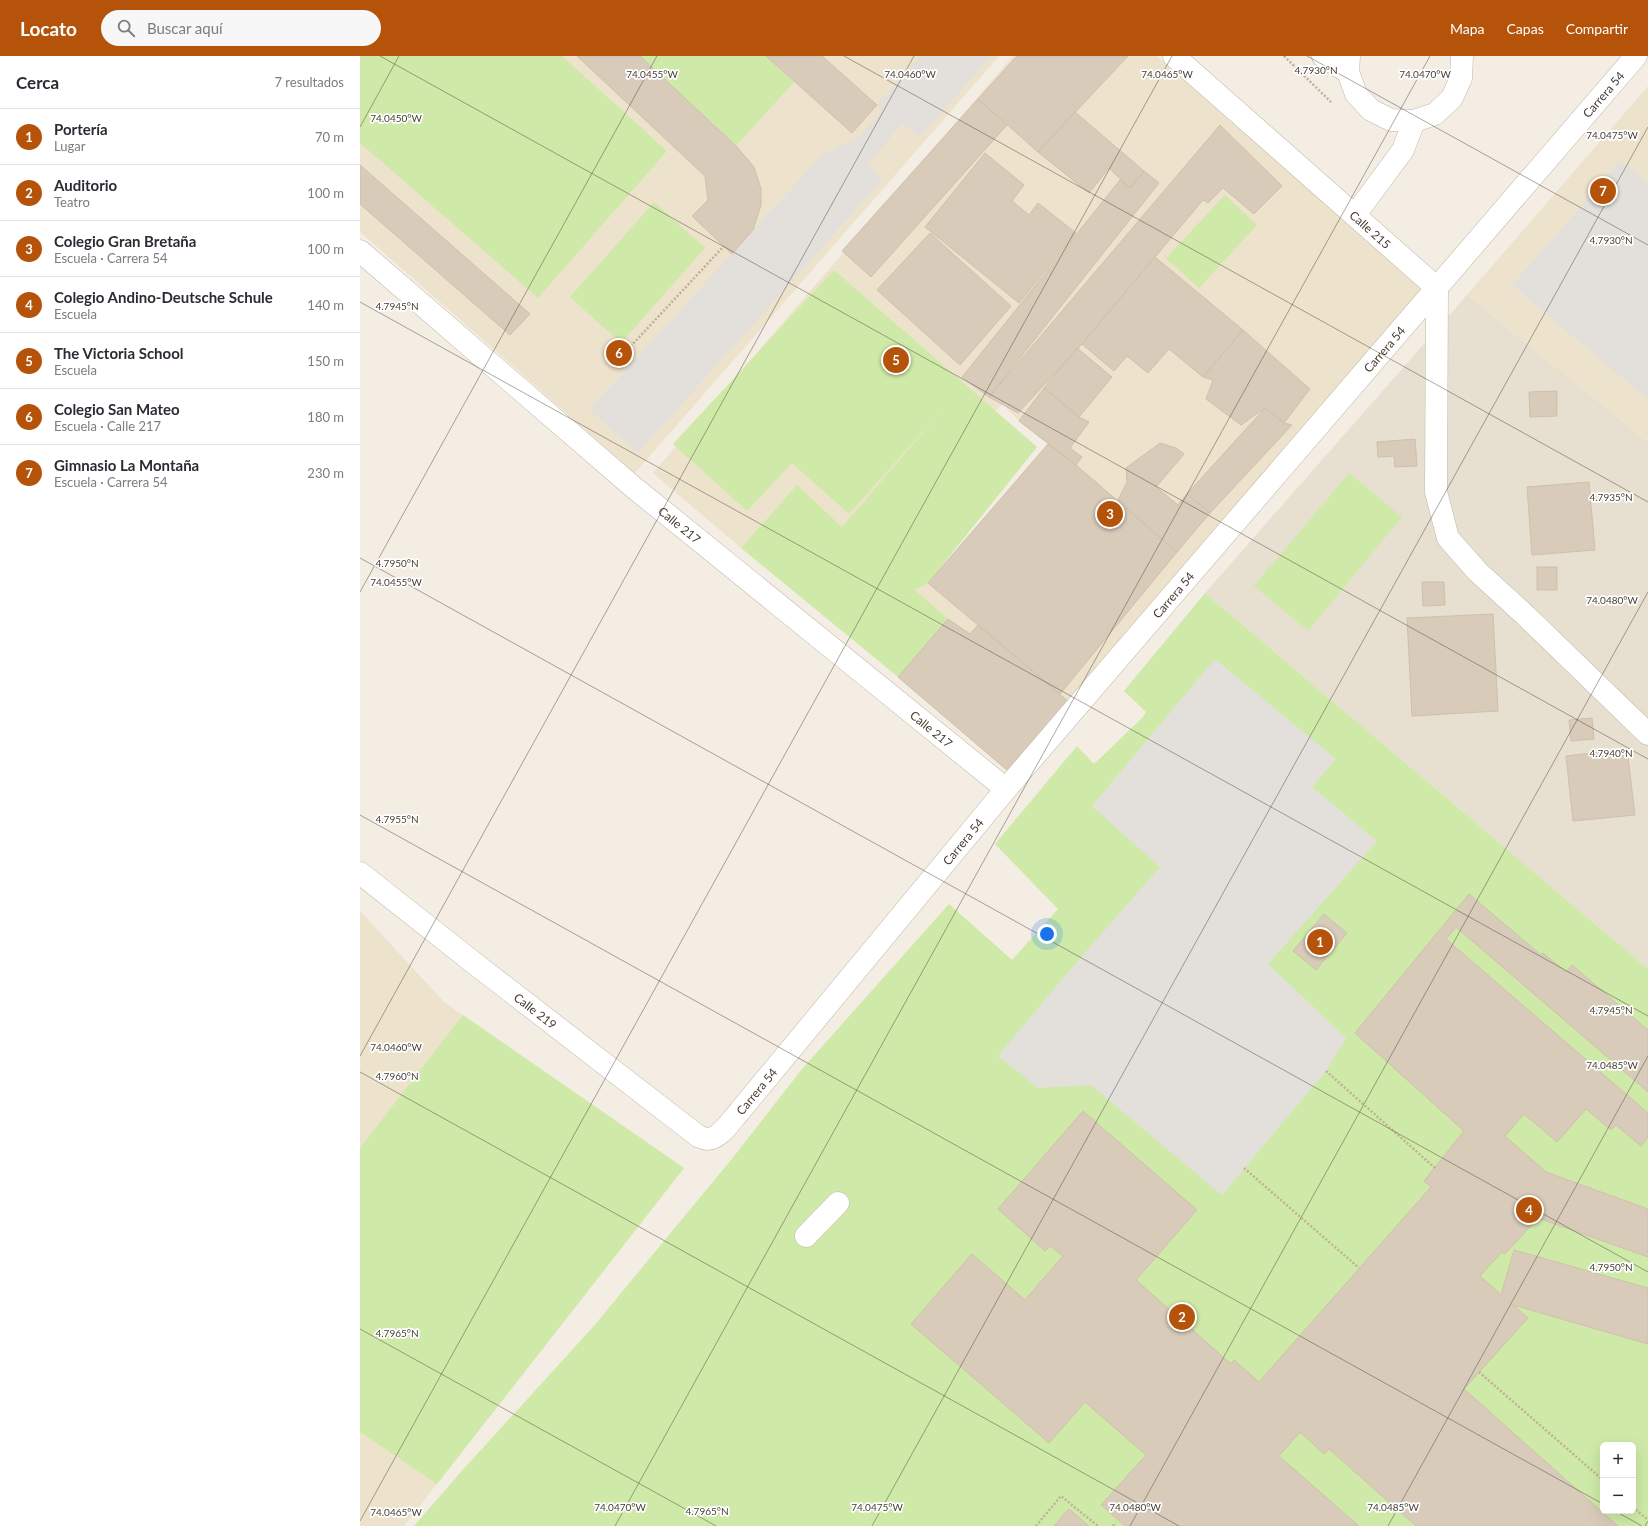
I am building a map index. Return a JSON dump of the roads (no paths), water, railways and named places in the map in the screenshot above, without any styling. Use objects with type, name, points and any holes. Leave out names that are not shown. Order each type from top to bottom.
[{"type":"street","name":"Calle 215","points":[[1174,56],[1437,288]]},
{"type":"street","points":[[1323,56],[1349,64],[1356,94],[1371,110],[1391,120],[1414,121],[1435,114],[1452,98],[1461,78],[1462,56]]},
{"type":"street","name":"Carrera 54","points":[[715,1137],[724,1130],[1006,789],[1636,56]]},
{"type":"street","points":[[1355,215],[1403,150],[1414,121]]},
{"type":"street","name":"Calle 217","points":[[360,251],[632,486],[1006,789]]},
{"type":"street","points":[[1437,288],[1436,492],[1448,538],[1478,572],[1526,616],[1648,734]]},
{"type":"street","name":"Calle 219","points":[[360,873],[474,964],[698,1136],[707,1139],[715,1137]]},
{"type":"street","points":[[806,1236],[838,1203]]},
{"type":"place","name":"Gimnasio La Montaña","points":[[1603,191]]},
{"type":"place","name":"Colegio San Mateo","points":[[619,353]]},
{"type":"place","name":"The Victoria School","points":[[896,360]]},
{"type":"place","name":"Colegio Gran Bretaña","points":[[1110,514]]},
{"type":"place","name":"Portería","points":[[1320,942]]},
{"type":"place","name":"Colegio Andino-Deutsche Schule","points":[[1529,1210]]},
{"type":"place","name":"Auditorio","points":[[1182,1317]]}]
